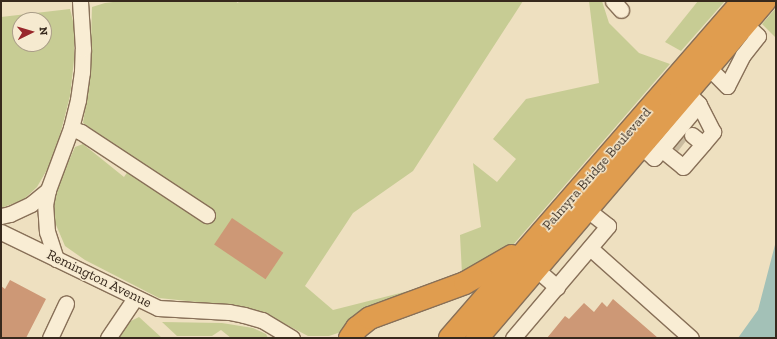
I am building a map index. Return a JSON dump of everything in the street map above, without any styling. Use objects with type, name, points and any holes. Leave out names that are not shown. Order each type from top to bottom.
[{"type":"highway","name":"Palmyra Bridge Boulevard","points":[[450,338],[743,1]]},
{"type":"highway","name":"Palmyra Bridge Boulevard","points":[[477,338],[640,145],[693,98],[708,67],[765,1]]},
{"type":"highway","points":[[349,337],[356,328],[370,318],[478,278],[533,243]]},
{"type":"street","points":[[56,259],[50,244],[45,216],[48,190],[59,164],[71,128],[82,72],[82,25],[80,1]]},
{"type":"street","points":[[661,149],[683,167],[685,138],[693,98]]},
{"type":"street","points":[[640,145],[654,158],[661,149],[685,138],[713,132],[693,98]]},
{"type":"street","points":[[71,128],[81,132],[207,216]]},
{"type":"street","points":[[1,216],[10,214],[31,204],[48,190]]},
{"type":"street","points":[[513,338],[608,226],[586,209]]},
{"type":"street","name":"Remington Avenue","points":[[1,232],[158,308],[229,312],[262,320],[292,338]]},
{"type":"street","points":[[590,248],[691,338]]},
{"type":"street","points":[[536,269],[557,287]]},
{"type":"street","points":[[108,338],[135,298]]},
{"type":"street","points":[[50,338],[66,304]]},
{"type":"green space","points":[[121,1],[235,1],[238,3],[239,1],[523,1],[413,171],[353,213],[305,286],[333,310],[428,286],[344,331],[329,336],[308,336],[266,314],[244,307],[159,298],[85,260],[65,246],[51,213],[53,196],[75,147],[83,144],[124,177],[136,159],[83,123],[90,76],[92,7],[105,3]]},
{"type":"green space","points":[[589,1],[602,1],[609,23],[639,53],[670,64],[513,245],[490,264],[462,274],[460,235],[481,227],[473,163],[497,182],[516,159],[493,139],[526,99],[599,83]]},
{"type":"green space","points":[[698,1],[725,1],[681,51],[665,42]]},
{"type":"green space","points":[[776,8],[776,38],[762,24]]},
{"type":"green space","points":[[70,9],[74,25],[74,60],[70,96],[60,135],[48,168],[37,187],[23,200],[1,208],[1,17],[12,16],[12,52],[52,52],[52,12],[44,12]]},
{"type":"green space","points":[[139,317],[162,338],[118,338],[127,323]]},
{"type":"green space","points":[[162,322],[222,323],[253,328],[266,334],[268,338],[231,338],[221,330],[212,336],[177,336]]},
{"type":"water","points":[[776,241],[776,338],[738,338],[758,310]]},
{"type":"building","points":[[232,218],[283,253],[266,279],[214,245]]},
{"type":"building","points":[[10,280],[46,299],[26,338],[1,338],[1,286],[5,289]]},
{"type":"building","points":[[613,299],[658,338],[547,338],[565,316],[569,319],[584,303],[594,312],[602,302],[607,307]]},
{"type":"tunnel","points":[[674,138],[683,145]]}]
